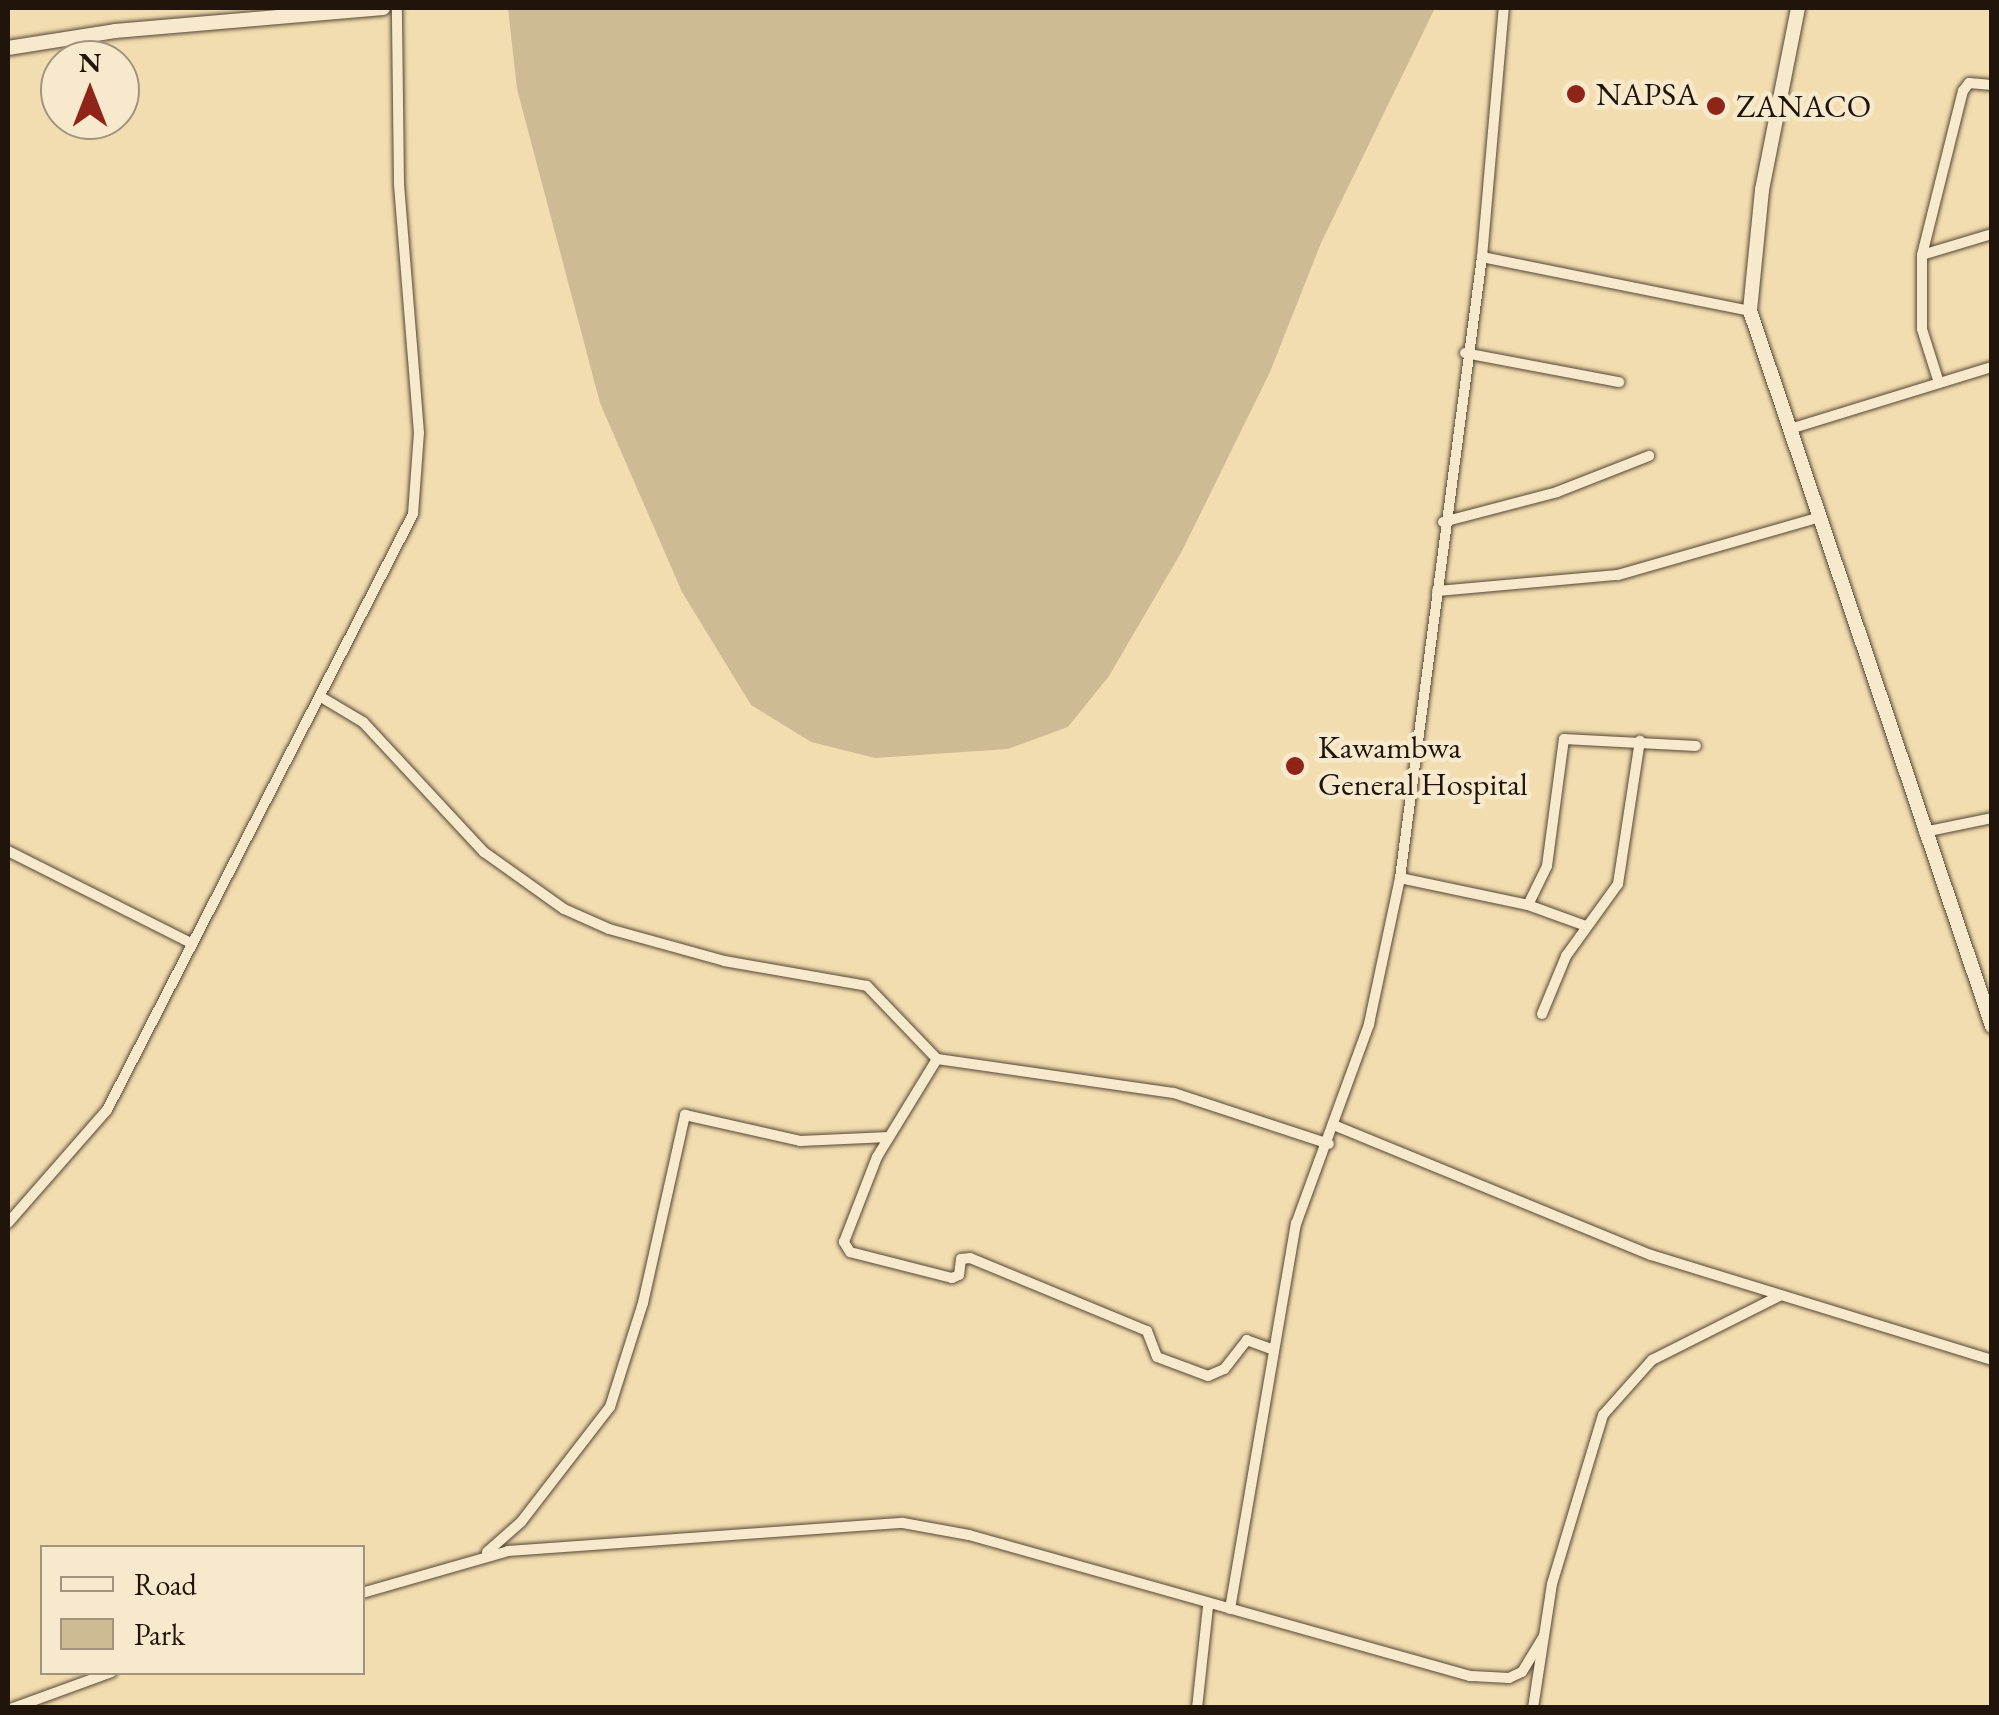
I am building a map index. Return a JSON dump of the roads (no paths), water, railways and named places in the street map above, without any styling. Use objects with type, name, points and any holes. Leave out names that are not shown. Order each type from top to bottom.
[{"type":"main road","points":[[8,48],[116,31],[383,8]]},
{"type":"main road","points":[[1798,8],[1762,190],[1750,311],[1820,518],[1864,632],[1924,832],[1992,1026]]},
{"type":"street","points":[[8,1223],[107,1110],[400,549],[419,477],[399,183],[398,8]]},
{"type":"street","points":[[1230,1610],[1296,1224],[1336,1126],[1383,972],[1400,878],[1443,522],[1482,257],[1504,8]]},
{"type":"street","points":[[1939,383],[1922,330],[1922,255],[1962,91],[1969,83],[1992,85]]},
{"type":"street","points":[[1922,255],[1992,234]]},
{"type":"street","points":[[1482,257],[1750,311]]},
{"type":"street","points":[[1466,353],[1618,382]]},
{"type":"street","points":[[1790,430],[1992,367]]},
{"type":"street","points":[[1443,522],[1557,492],[1650,456]]},
{"type":"street","points":[[1436,591],[1618,575],[1820,518]]},
{"type":"street","points":[[322,697],[363,722],[484,852],[564,910],[724,961],[867,986],[937,1059],[1174,1093],[1329,1144]]},
{"type":"street","points":[[1528,905],[1547,866],[1564,739],[1696,746]]},
{"type":"street","points":[[1542,1014],[1586,926],[1618,884],[1640,741]]},
{"type":"street","points":[[1924,832],[1992,818]]},
{"type":"street","points":[[8,851],[191,943]]},
{"type":"street","points":[[1400,878],[1528,905],[1586,926]]},
{"type":"street","points":[[937,1059],[889,1137],[854,1209],[846,1251],[952,1278],[960,1275],[961,1260],[970,1258],[1147,1330],[1158,1357],[1208,1376],[1224,1369],[1247,1340],[1274,1350]]},
{"type":"street","points":[[482,1555],[521,1522],[610,1407],[643,1304],[685,1115],[800,1141],[889,1137]]},
{"type":"street","points":[[1336,1126],[1586,1231],[1780,1296],[1992,1360]]},
{"type":"street","points":[[1533,1708],[1552,1584],[1612,1400],[1684,1339],[1780,1296]]},
{"type":"street","points":[[365,1592],[482,1555],[902,1523],[969,1535],[1208,1606],[1492,1678],[1522,1672],[1544,1636]]},
{"type":"street","points":[[1197,1708],[1208,1606]]},
{"type":"street","points":[[13,1708],[104,1675]]},
{"type":"place","name":"NAPSA","points":[[1576,94]]},
{"type":"place","name":"ZANACO","points":[[1716,106]]},
{"type":"place","name":"Kawambwa General Hospital","points":[[1295,766]]}]
